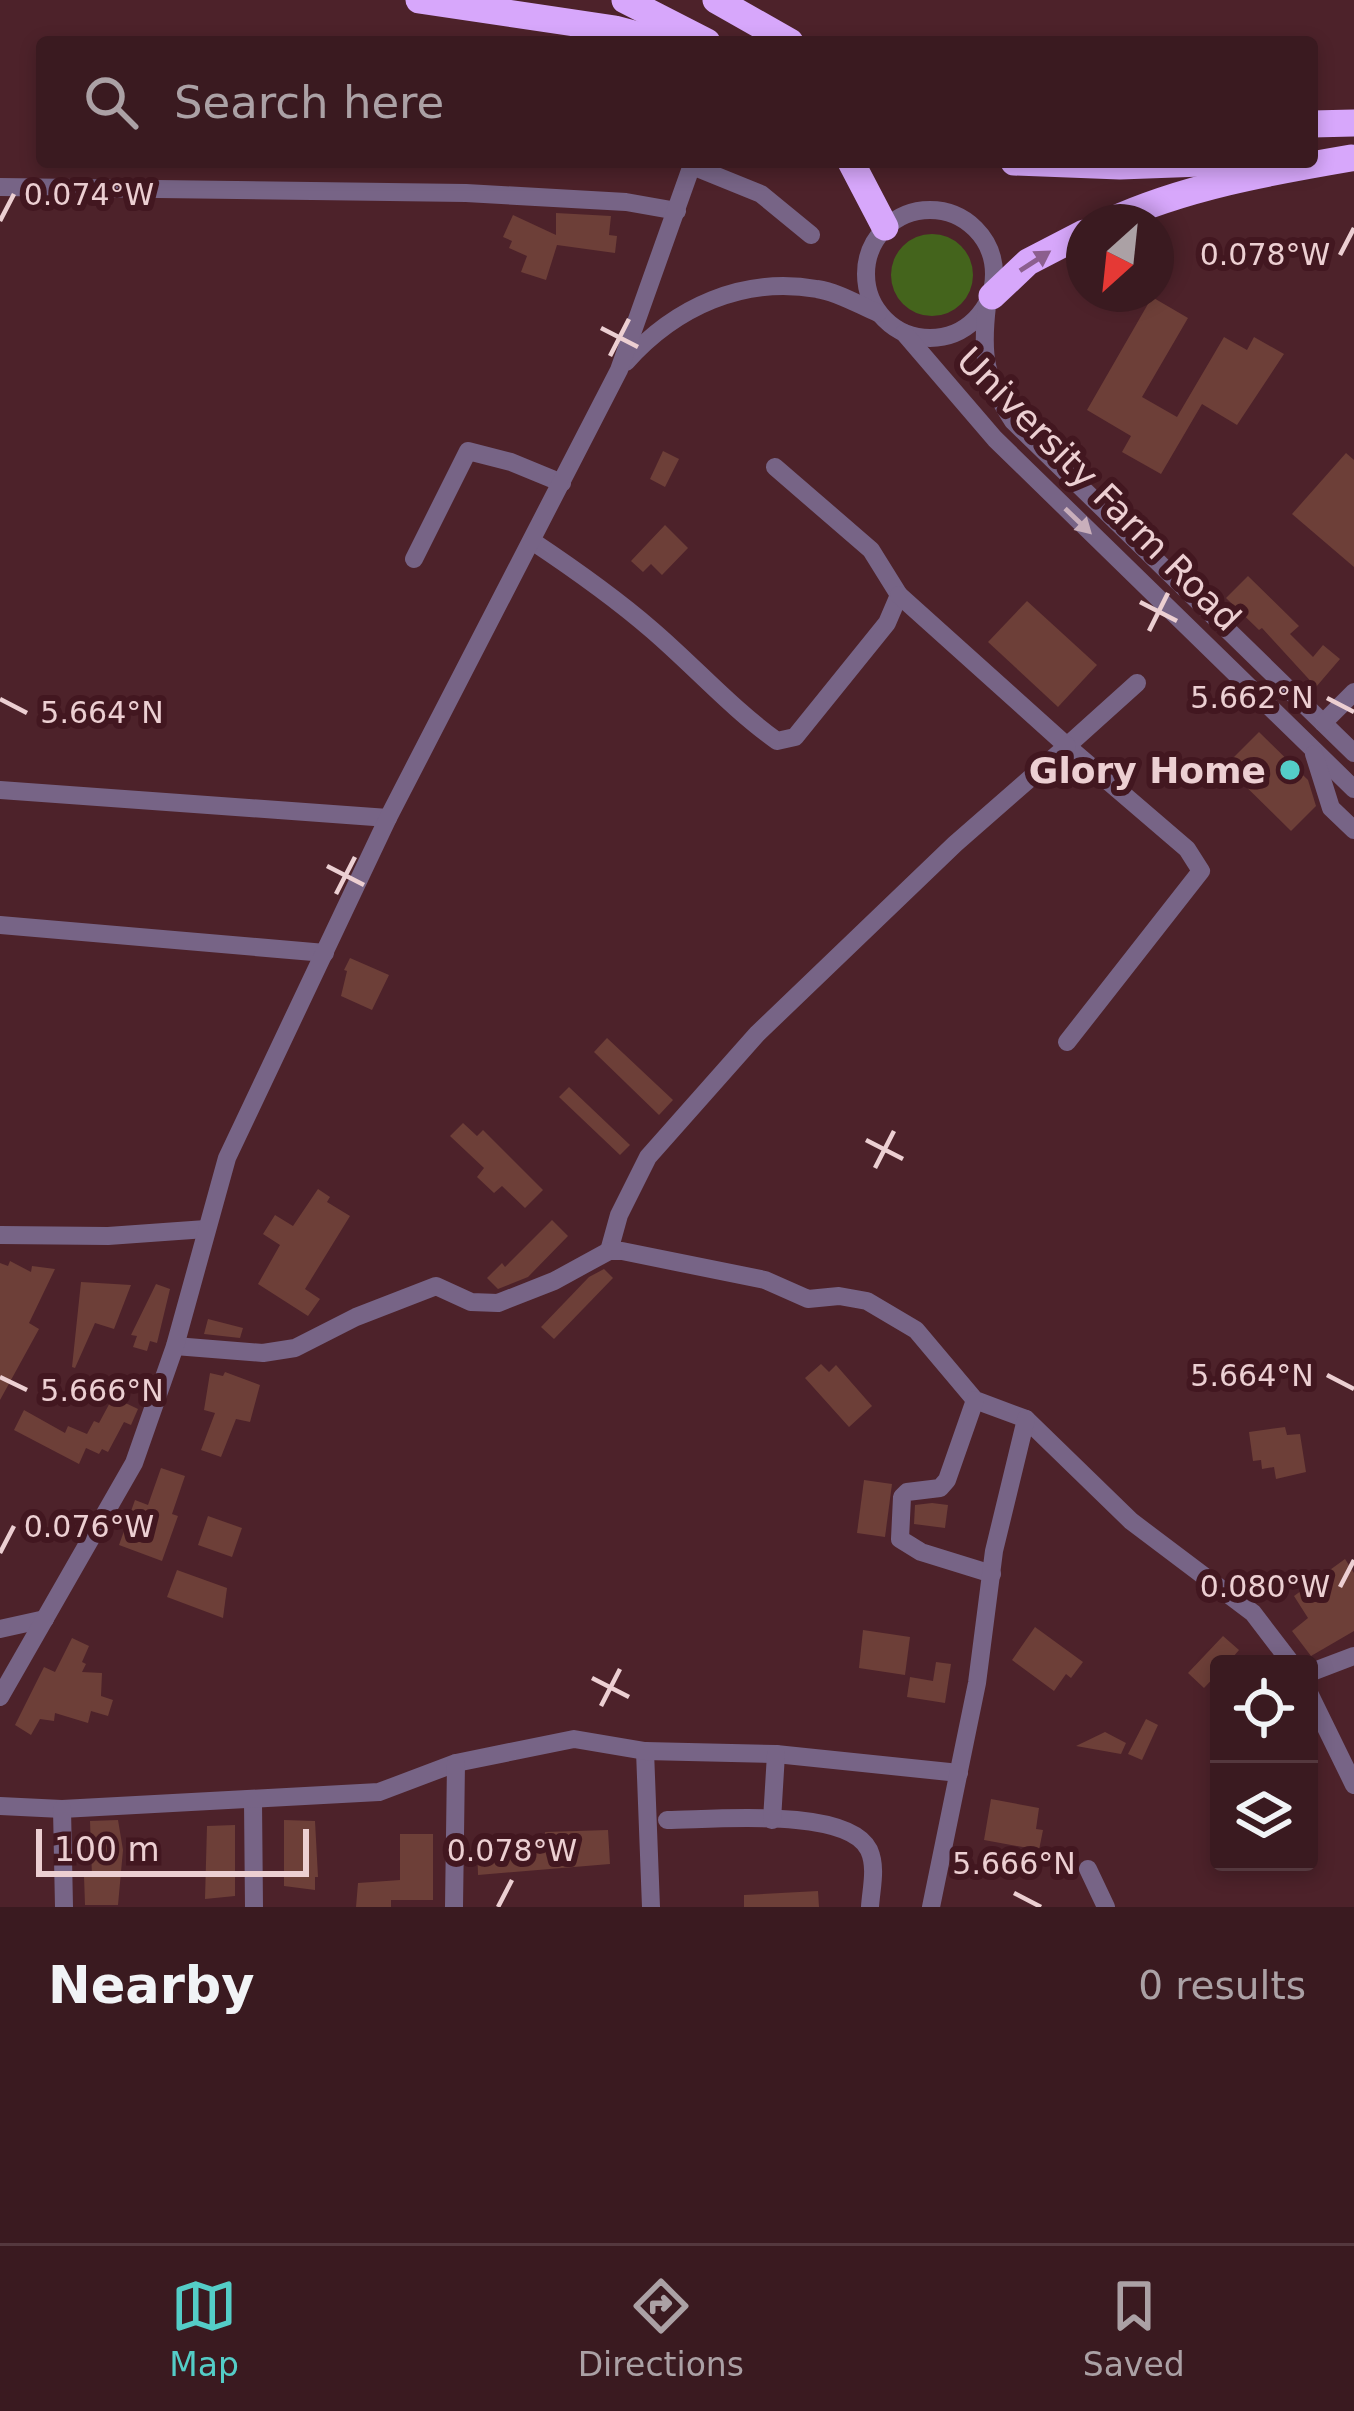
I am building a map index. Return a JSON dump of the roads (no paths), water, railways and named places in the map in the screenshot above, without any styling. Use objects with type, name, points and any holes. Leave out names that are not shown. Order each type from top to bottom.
[{"type":"highway","points":[[419,0],[641,36]]},
{"type":"highway","points":[[625,0],[695,36]]},
{"type":"highway","points":[[716,0],[779,36]]},
{"type":"highway","points":[[1318,124],[1354,123]]},
{"type":"highway","points":[[1318,159],[1352,158]]},
{"type":"highway","points":[[1318,164],[1352,158]]},
{"type":"highway","points":[[854,168],[885,227]]},
{"type":"highway","points":[[1153,204],[1294,168]]},
{"type":"highway","points":[[989,301],[1028,262],[1066,242]]},
{"type":"street","points":[[0,1697],[134,1463],[175,1346],[227,1158],[388,818],[619,370],[691,168]]},
{"type":"street","points":[[701,168],[761,194],[811,236]]},
{"type":"street","points":[[0,187],[466,193],[626,202],[677,212]]},
{"type":"street","points":[[619,370],[650,336],[687,310],[730,292],[776,285],[821,289],[878,313],[904,333],[927,339],[950,336],[971,325],[989,301],[995,267],[977,230],[962,218],[922,210],[885,227],[875,240],[865,272],[878,313]]},
{"type":"street","points":[[821,289],[865,272]]},
{"type":"street","name":"University Farm Road","points":[[989,301],[982,347],[991,388],[1013,421],[1354,753]]},
{"type":"street","name":"University Farm Road","points":[[904,333],[995,439],[1354,789]]},
{"type":"street","points":[[414,559],[468,451],[562,482]]},
{"type":"street","points":[[775,466],[871,550],[899,596],[1187,849],[1201,871],[1067,1042]]},
{"type":"street","points":[[532,541],[593,582],[654,632],[734,710],[777,741],[795,737],[887,623],[899,596]]},
{"type":"street","points":[[608,1251],[619,1215],[648,1157],[757,1034],[955,844],[1136,683]]},
{"type":"street","points":[[1323,723],[1354,692]]},
{"type":"street","points":[[1313,749],[1331,808],[1354,830]]},
{"type":"street","points":[[0,790],[388,818]]},
{"type":"street","points":[[0,926],[325,953]]},
{"type":"street","points":[[0,1234],[108,1236],[206,1229]]},
{"type":"street","points":[[175,1346],[263,1353],[295,1348],[356,1317],[436,1286],[471,1301],[498,1303],[520,1298],[608,1251],[638,1252],[765,1280],[808,1299],[839,1296],[867,1301],[916,1330],[975,1400],[1026,1419],[1131,1521],[1253,1613],[1285,1655]]},
{"type":"street","points":[[975,1400],[947,1480],[940,1488],[907,1492],[902,1497],[900,1539],[921,1552],[992,1574]]},
{"type":"street","points":[[931,1907],[992,1574],[1026,1419]]},
{"type":"street","points":[[0,1629],[45,1619]]},
{"type":"street","points":[[1318,1670],[1354,1656]]},
{"type":"street","points":[[1318,1712],[1354,1785]]},
{"type":"street","points":[[0,1806],[62,1809],[253,1802],[379,1792],[456,1763],[574,1739],[646,1751],[776,1754],[959,1773]]},
{"type":"street","points":[[646,1751],[651,1907]]},
{"type":"street","points":[[772,1820],[776,1754]]},
{"type":"street","points":[[454,1907],[456,1763]]},
{"type":"street","points":[[253,1802],[254,1907]]},
{"type":"street","points":[[62,1809],[64,1907]]},
{"type":"street","points":[[667,1820],[816,1822],[861,1840],[873,1869],[870,1907]]},
{"type":"street","points":[[1088,1869],[1106,1907]]},
{"type":"place","name":"Glory Home","points":[[1290,770]]}]
